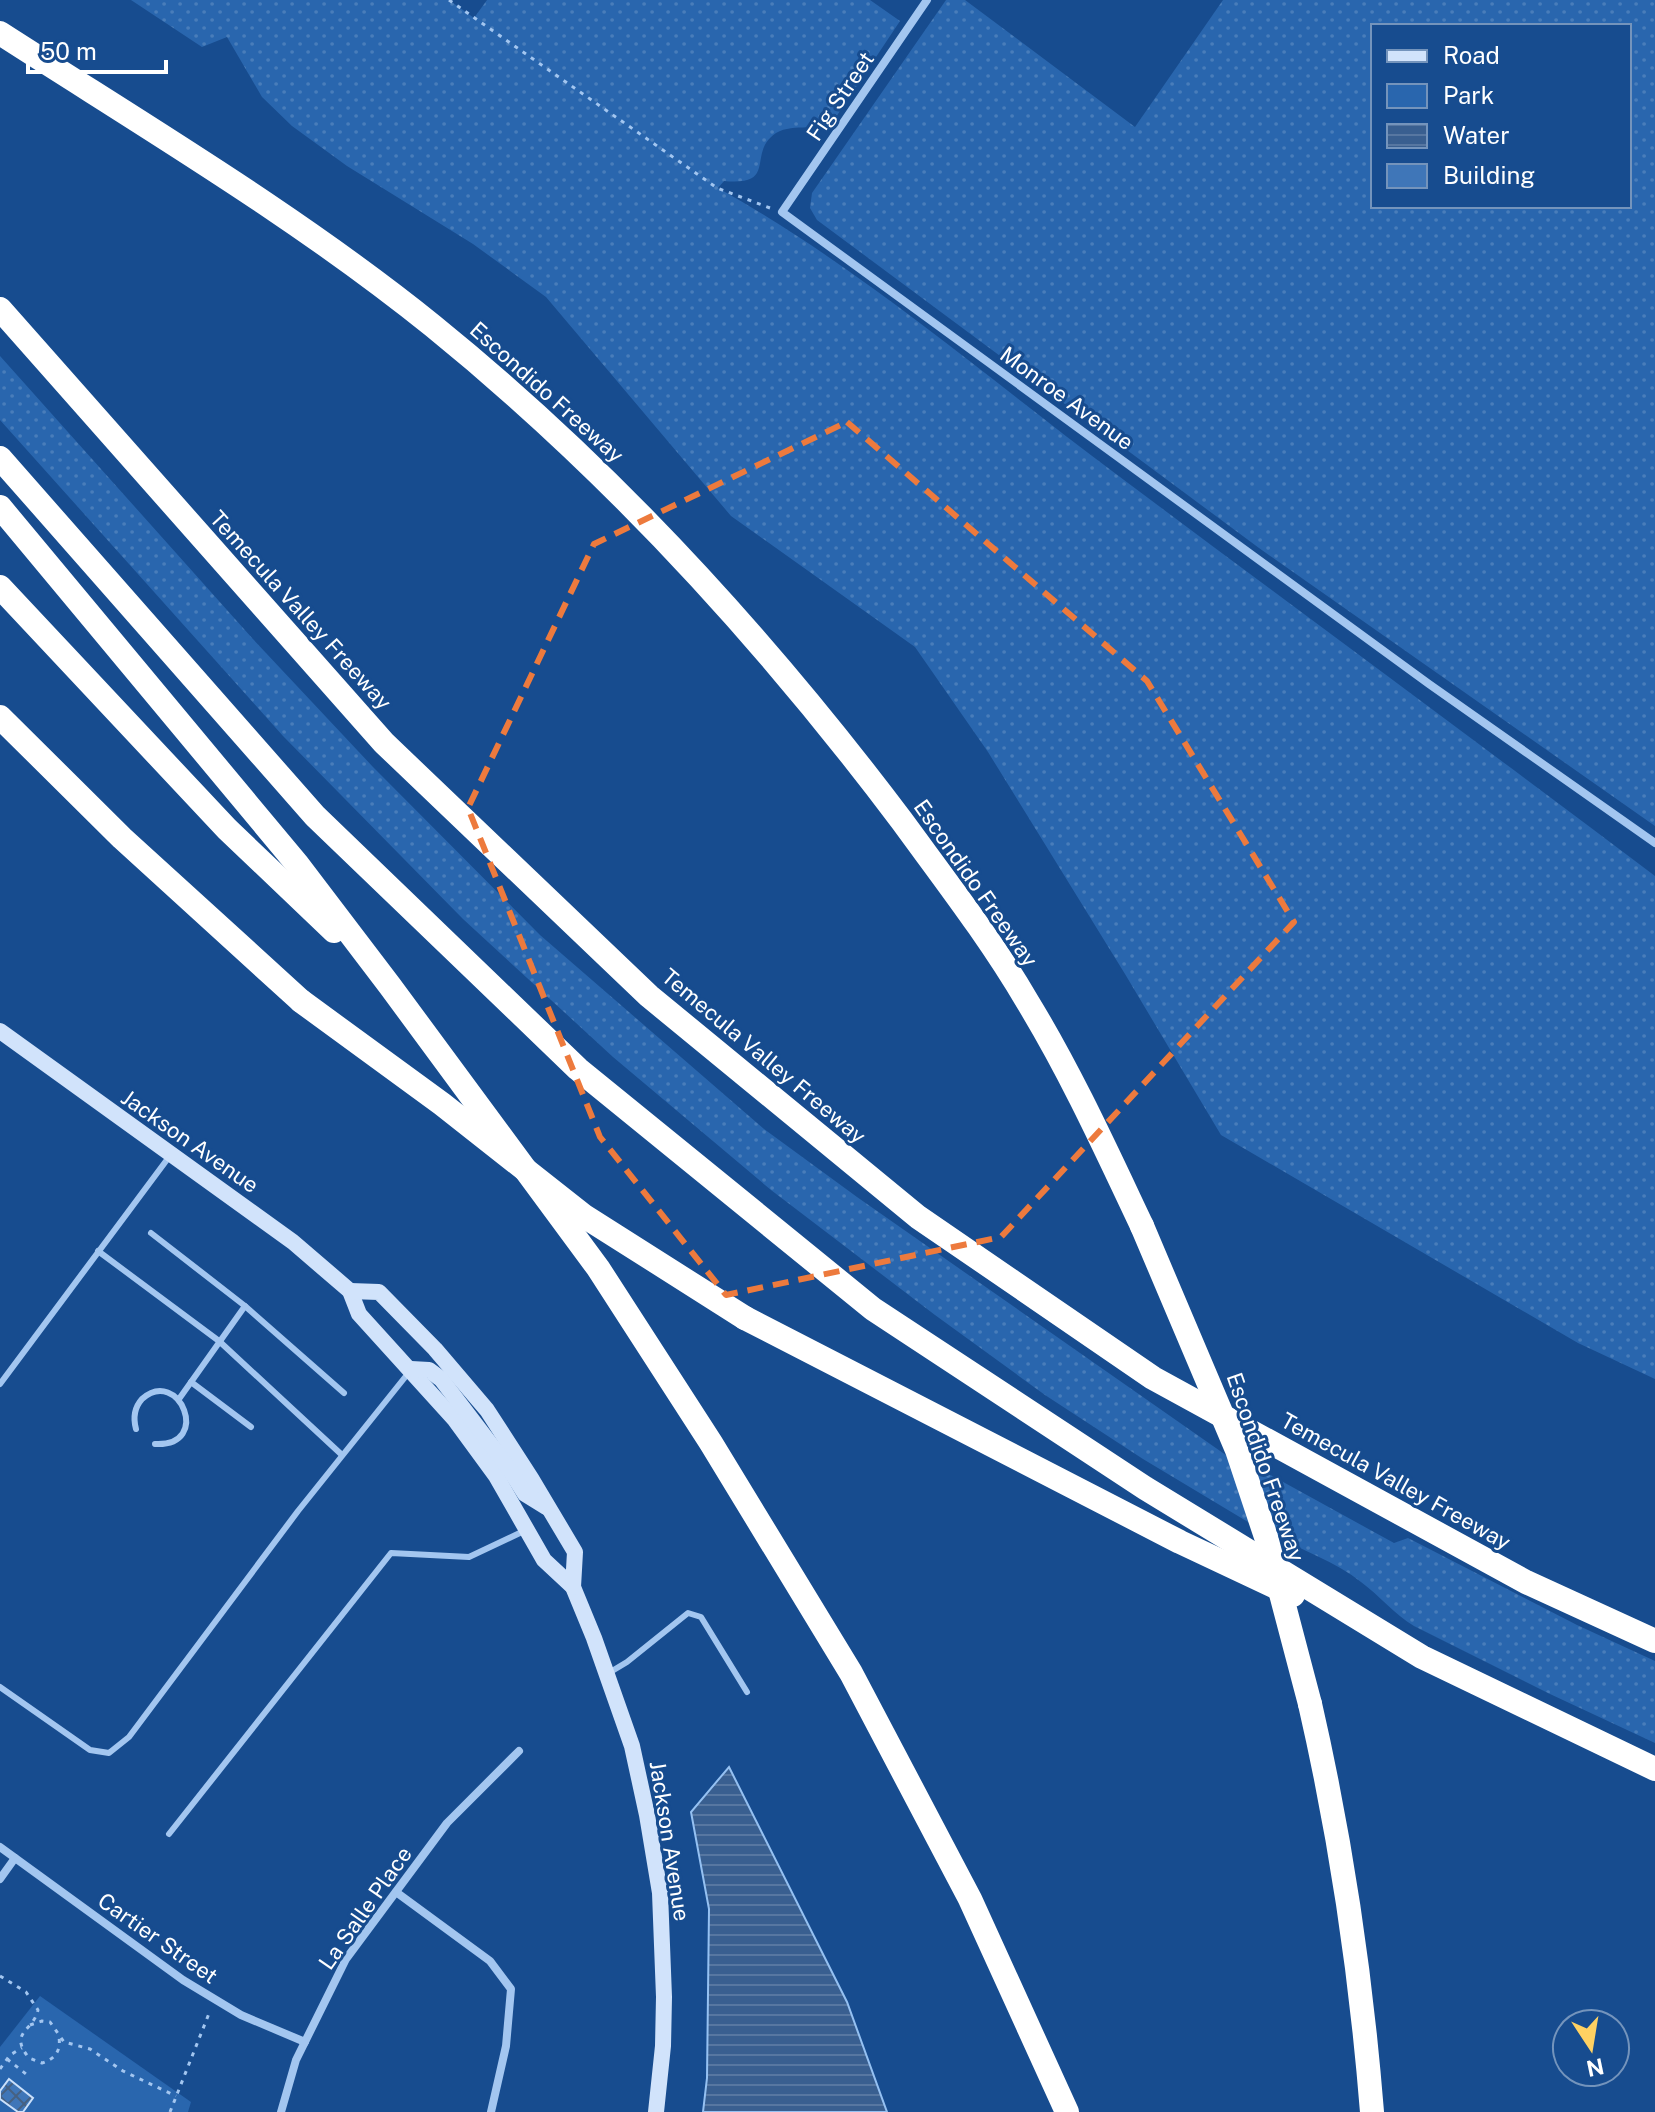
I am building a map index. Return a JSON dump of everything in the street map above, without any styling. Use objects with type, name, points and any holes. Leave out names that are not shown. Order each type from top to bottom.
[{"type":"highway","name":"Escondido Freeway","points":[[0,33],[296,225],[433,326],[597,470],[665,539],[803,693],[975,919],[1027,1000],[1067,1071],[1142,1226],[1237,1450],[1266,1537],[1332,1798],[1365,2027],[1372,2112]]},
{"type":"highway","name":"Temecula Valley Freeway","points":[[0,309],[384,743],[649,996],[918,1217],[1153,1378],[1526,1582],[1655,1641]]},
{"type":"highway","points":[[0,458],[315,816],[578,1069],[873,1309],[1145,1488],[1422,1657]]},
{"type":"highway","points":[[0,507],[298,865],[598,1268],[711,1443],[851,1673],[970,1899],[1067,2112]]},
{"type":"highway","points":[[0,587],[227,829],[390,986]]},
{"type":"highway","points":[[0,717],[122,838],[301,1001],[442,1104],[584,1216],[745,1318],[1180,1542],[1655,1769]]},
{"type":"main road","name":"Jackson Avenue","points":[[0,1031],[293,1242],[350,1291],[359,1314],[455,1420],[496,1476],[544,1560],[573,1587]]},
{"type":"main road","name":"Jackson Avenue","points":[[350,1291],[379,1292],[435,1349],[487,1410],[575,1552],[573,1587],[632,1746],[660,1893],[664,1997],[663,2046],[656,2112]]},
{"type":"main road","points":[[411,1369],[429,1370],[441,1379],[525,1494],[551,1510]]},
{"type":"street","name":"Fig Street","points":[[782,212],[927,0]]},
{"type":"street","name":"Monroe Avenue","points":[[782,212],[1429,684],[1655,843]]},
{"type":"street","name":"La Salle Place","points":[[281,2112],[296,2060],[346,1959],[447,1823],[519,1751]]},
{"type":"street","name":"Cartier Street","points":[[0,1847],[183,1980],[241,2015],[305,2042]]},
{"type":"street","points":[[0,1879],[15,1858]]},
{"type":"street","points":[[396,1892],[490,1961],[511,1989],[506,2046],[491,2112]]},
{"type":"lane","points":[[0,1384],[171,1154]]},
{"type":"lane","points":[[151,1233],[245,1306],[344,1393]]},
{"type":"lane","points":[[98,1251],[219,1341],[342,1455]]},
{"type":"lane","points":[[179,1399],[245,1306]]},
{"type":"lane","points":[[0,1687],[90,1750],[109,1753],[129,1737],[342,1455],[411,1369]]},
{"type":"lane","points":[[191,1382],[251,1427]]},
{"type":"lane","points":[[136,1429],[135,1411],[146,1397],[163,1392],[179,1399],[187,1414],[184,1431],[171,1442],[155,1444]]},
{"type":"lane","points":[[169,1834],[391,1553],[469,1557],[528,1530]]},
{"type":"lane","points":[[607,1674],[627,1662],[688,1613],[701,1617],[747,1692]]},
{"type":"path","points":[[449,0],[717,188],[782,212]]},
{"type":"path","points":[[0,1976],[34,2000],[38,2010],[36,2019],[23,2030],[20,2038],[29,2058],[42,2063],[54,2057],[61,2045],[59,2037]]},
{"type":"path","points":[[170,2112],[214,1999]]},
{"type":"path","points":[[30,2025],[50,2022],[64,2042],[90,2049],[123,2071],[176,2096]]},
{"type":"path","points":[[0,2069],[7,2059],[22,2048]]},
{"type":"path","points":[[7,2059],[26,2074]]},
{"type":"highlighted area","points":[[847,422],[1147,681],[1294,922],[1001,1237],[726,1295],[600,1137],[468,808],[594,544]]},
{"type":"green space","points":[[131,0],[449,0],[474,18],[487,0],[870,0],[900,21],[836,117],[822,125],[776,133],[767,141],[757,173],[741,181],[724,181],[718,188],[822,253],[922,324],[1116,474],[1655,876],[1655,1379],[1578,1343],[1221,1135],[988,752],[915,647],[731,516],[546,297],[473,244],[347,166],[292,126],[262,97],[227,37],[202,47]]},
{"type":"green space","points":[[946,0],[965,0],[1135,127],[1223,0],[1655,0],[1655,826],[1259,548],[817,220],[810,208],[812,193]]},
{"type":"green space","points":[[0,356],[252,638],[373,767],[540,935],[764,1129],[1233,1460],[1258,1528],[1045,1395],[771,1190],[613,1057],[463,919],[283,736],[0,420]]},
{"type":"green space","points":[[1243,1460],[1394,1543],[1408,1538],[1577,1625],[1655,1661],[1655,1743],[1414,1626],[1351,1575],[1273,1535]]},
{"type":"green space","points":[[40,1996],[191,2102],[188,2112],[0,2112],[0,2047]]},
{"type":"water","points":[[729,1767],[847,2002],[887,2112],[703,2112],[707,2078],[709,1909],[691,1812]]},
{"type":"building","points":[[9,2079],[33,2098],[23,2112],[18,2112],[0,2099],[0,2091]]}]
